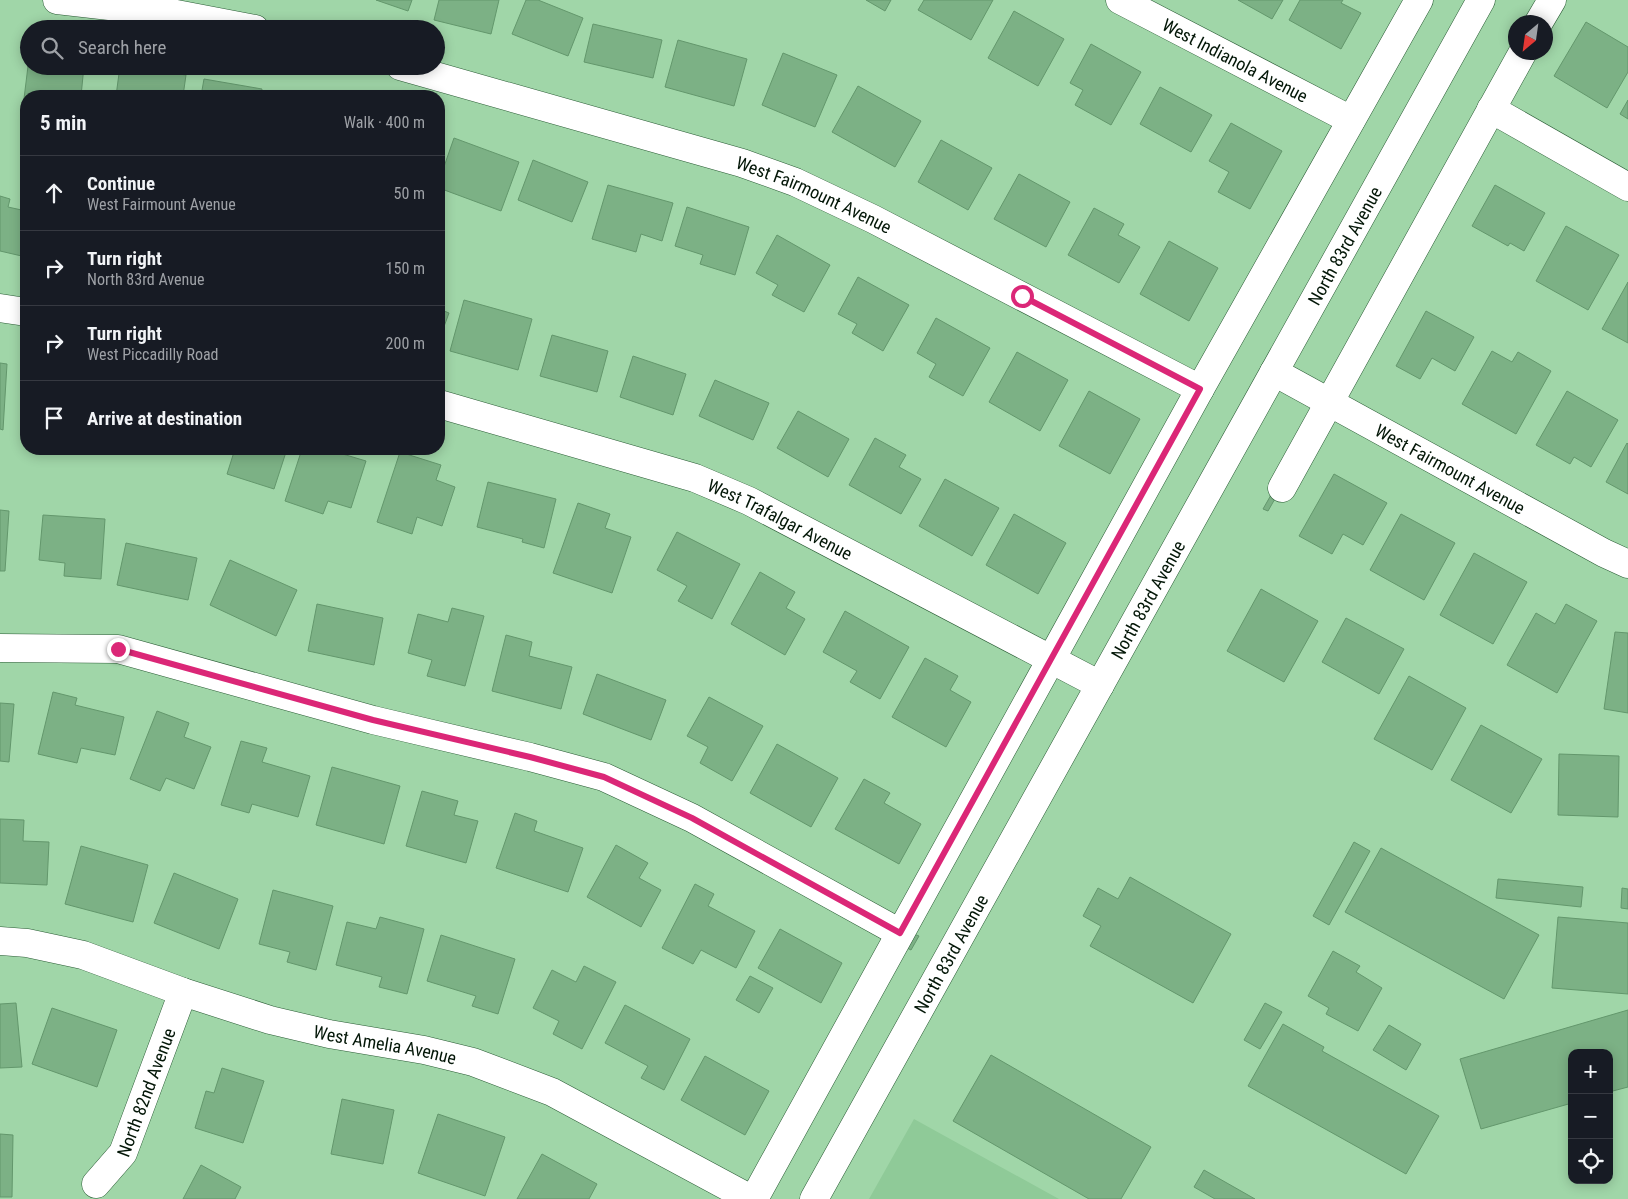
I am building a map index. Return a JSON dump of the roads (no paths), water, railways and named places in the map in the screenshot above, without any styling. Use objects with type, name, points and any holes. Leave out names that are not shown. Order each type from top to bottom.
[{"type":"street","points":[[57,0],[171,13],[208,20]]},
{"type":"street","name":"West Indianola Avenue","points":[[1120,0],[1351,120]]},
{"type":"street","points":[[752,1199],[1200,389],[1419,0]]},
{"type":"street","name":"North 83rd Avenue","points":[[814,1199],[1481,0]]},
{"type":"street","points":[[1544,15],[1552,0]]},
{"type":"street","points":[[1282,488],[1519,60]]},
{"type":"street","name":"West Fairmount Avenue","points":[[432,75],[742,163],[795,182],[873,219],[1200,389]]},
{"type":"street","points":[[1491,109],[1628,187]]},
{"type":"street","points":[[0,308],[20,311]]},
{"type":"street","name":"West Fairmount Avenue","points":[[1274,372],[1604,554],[1628,564]]},
{"type":"street","name":"West Trafalgar Avenue","points":[[445,406],[695,478],[749,501],[1100,685]]},
{"type":"street","points":[[0,648],[118,649],[373,720],[530,757],[604,777],[692,818],[900,933]]},
{"type":"street","name":"West Amelia Avenue","points":[[0,941],[27,944],[83,955],[183,992],[270,1020],[329,1034],[424,1050],[473,1062],[552,1092],[752,1199]]},
{"type":"street","name":"North 82nd Avenue","points":[[96,1184],[123,1153],[183,992]]}]
